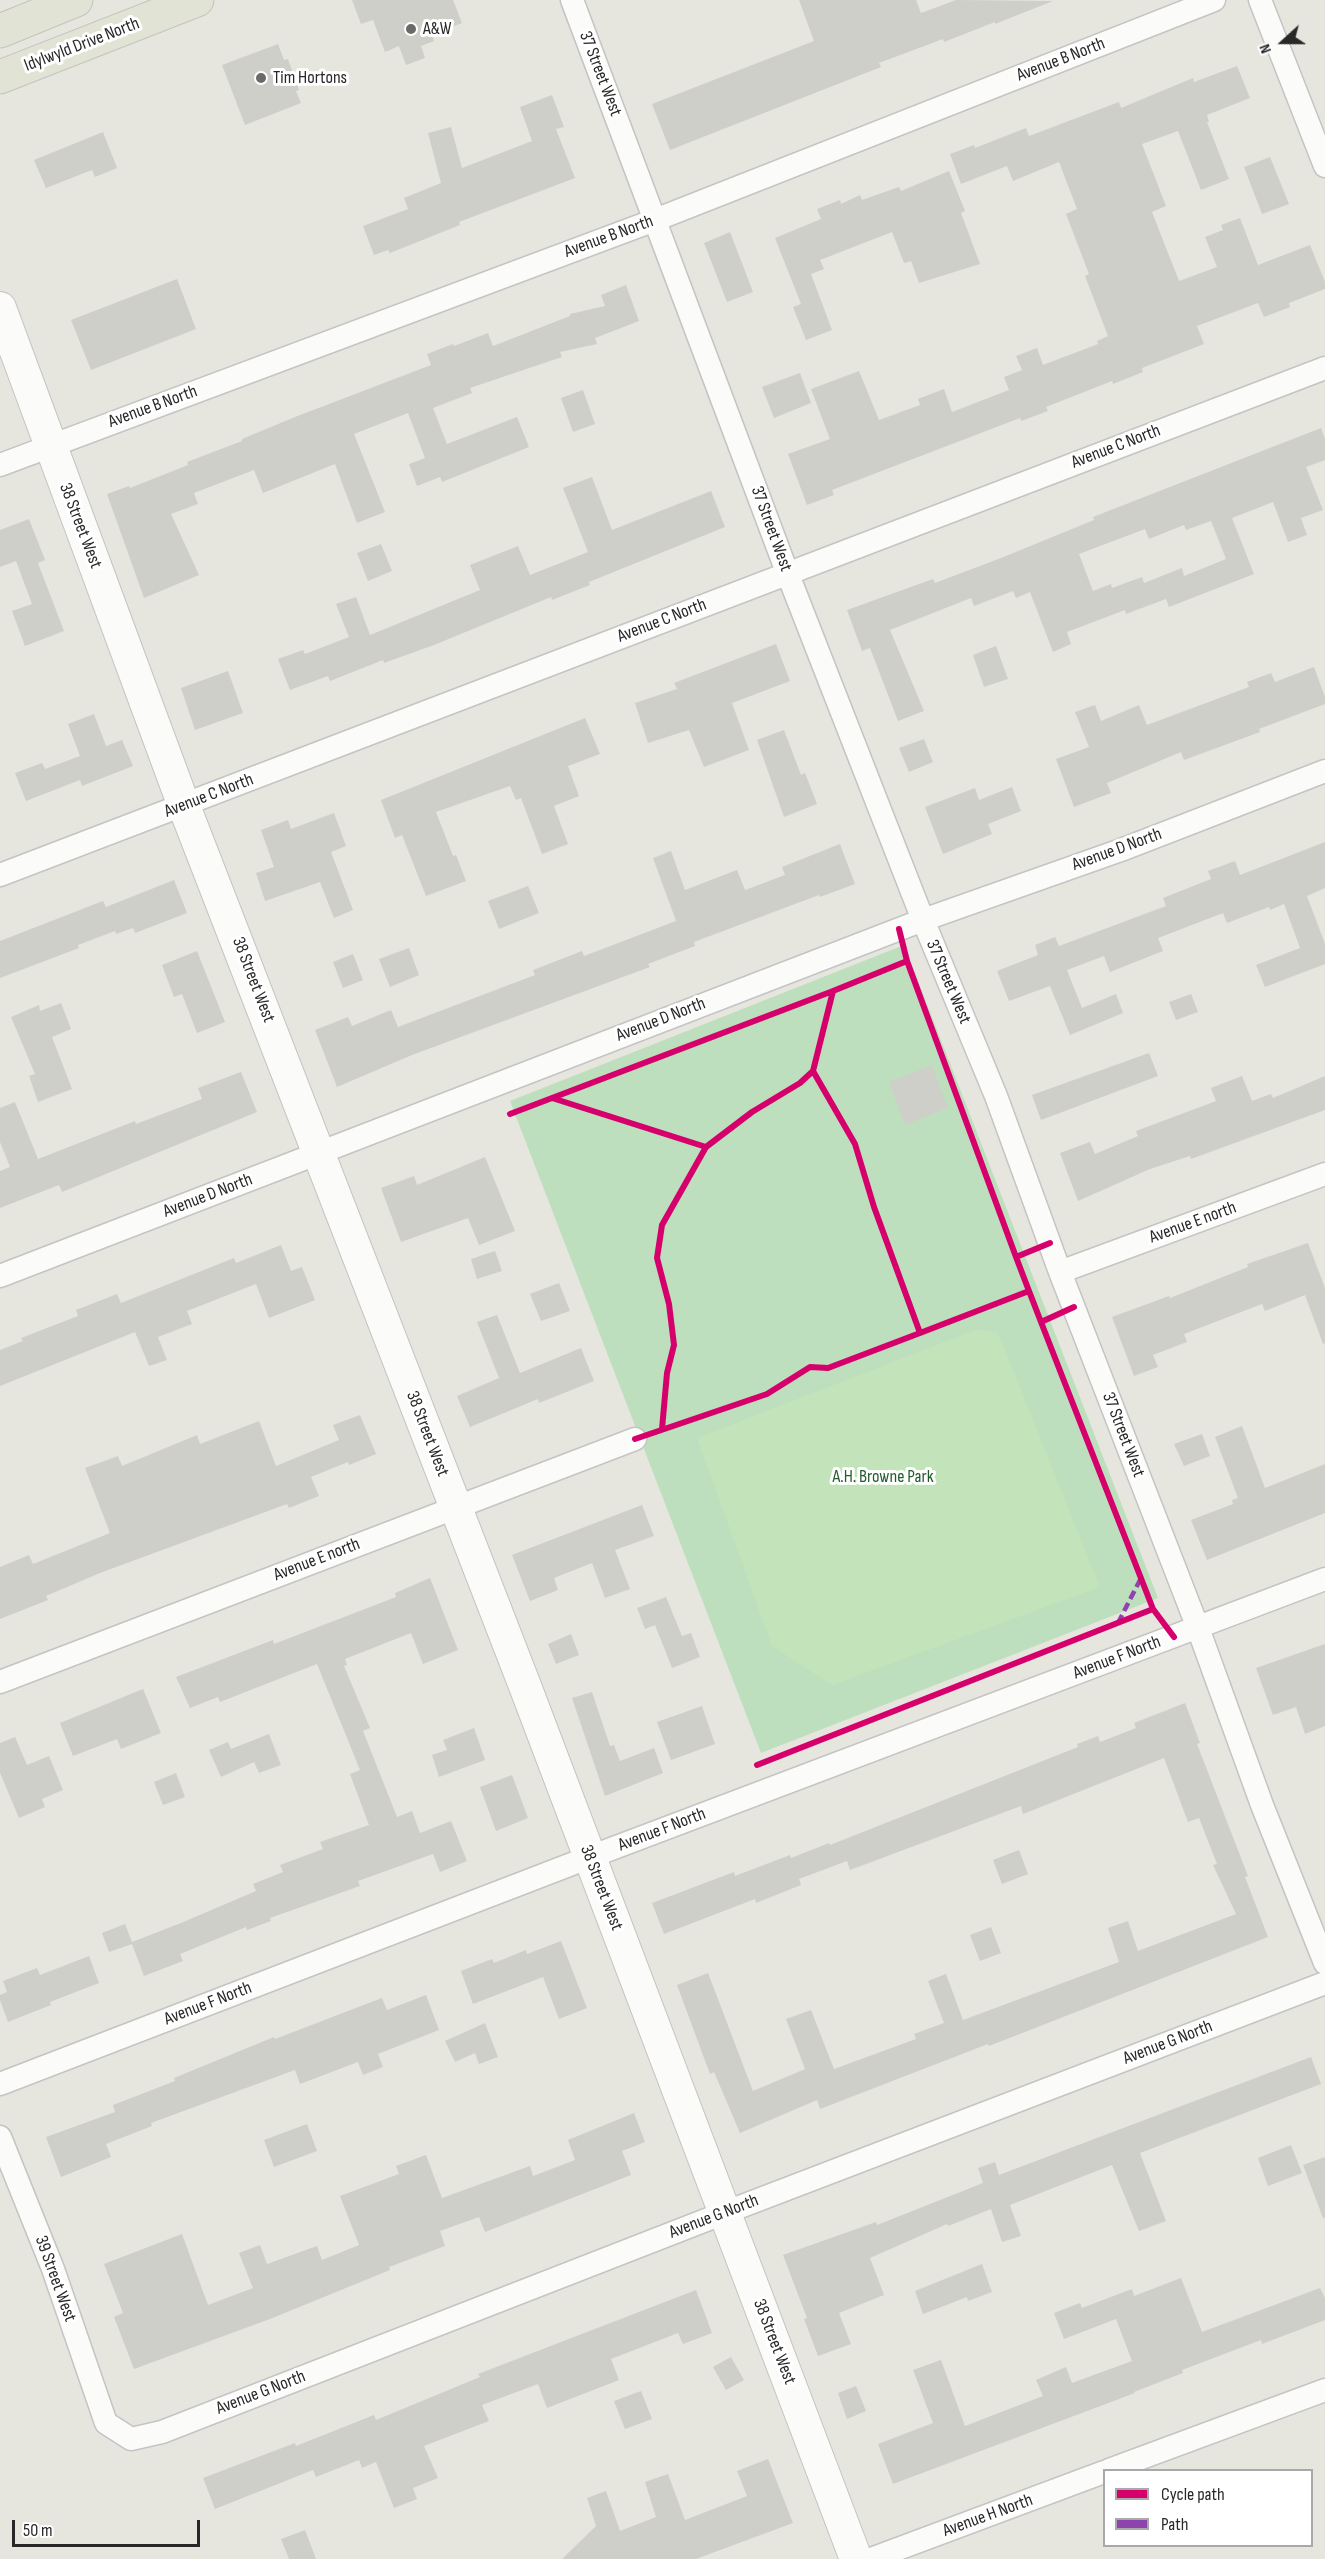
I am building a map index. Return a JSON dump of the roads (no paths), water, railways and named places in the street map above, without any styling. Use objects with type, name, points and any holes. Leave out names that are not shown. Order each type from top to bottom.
[{"type":"main road","points":[[0,31],[76,0]]},
{"type":"main road","name":"Idylwyld Drive North","points":[[0,77],[197,0]]},
{"type":"street","name":"37 Street West","points":[[572,0],[787,572],[923,920],[996,1096],[1060,1272],[1198,1628],[1262,1804],[1325,1963]]},
{"type":"street","name":"Avenue B North","points":[[0,465],[655,220],[1214,0]]},
{"type":"street","points":[[1260,0],[1325,166]]},
{"type":"street","name":"38 Street West","points":[[0,308],[49,446],[184,806],[590,1857],[856,2559]]},
{"type":"street","name":"Avenue C North","points":[[0,875],[1325,368]]},
{"type":"street","name":"Avenue D North","points":[[0,1276],[923,920],[1121,850],[1325,771]]},
{"type":"street","name":"Avenue E north","points":[[1060,1272],[1325,1174]]},
{"type":"street","name":"Avenue E north","points":[[0,1682],[634,1439]]},
{"type":"street","name":"Avenue F North","points":[[0,2084],[590,1857],[1325,1579]]},
{"type":"street","name":"Avenue G North","points":[[106,2424],[131,2439],[162,2432],[724,2212],[1325,1983]]},
{"type":"street","name":"39 Street West","points":[[0,2137],[53,2269],[106,2424]]},
{"type":"street","points":[[1112,2469],[1325,2390]]},
{"type":"street","name":"Avenue H North","points":[[871,2559],[1103,2472]]},
{"type":"place","name":"A&W","points":[[411,29]]},
{"type":"place","name":"Tim Hortons","points":[[261,78]]},
{"type":"park label","name":"A.H. Browne Park","points":[[883,1477]]}]
